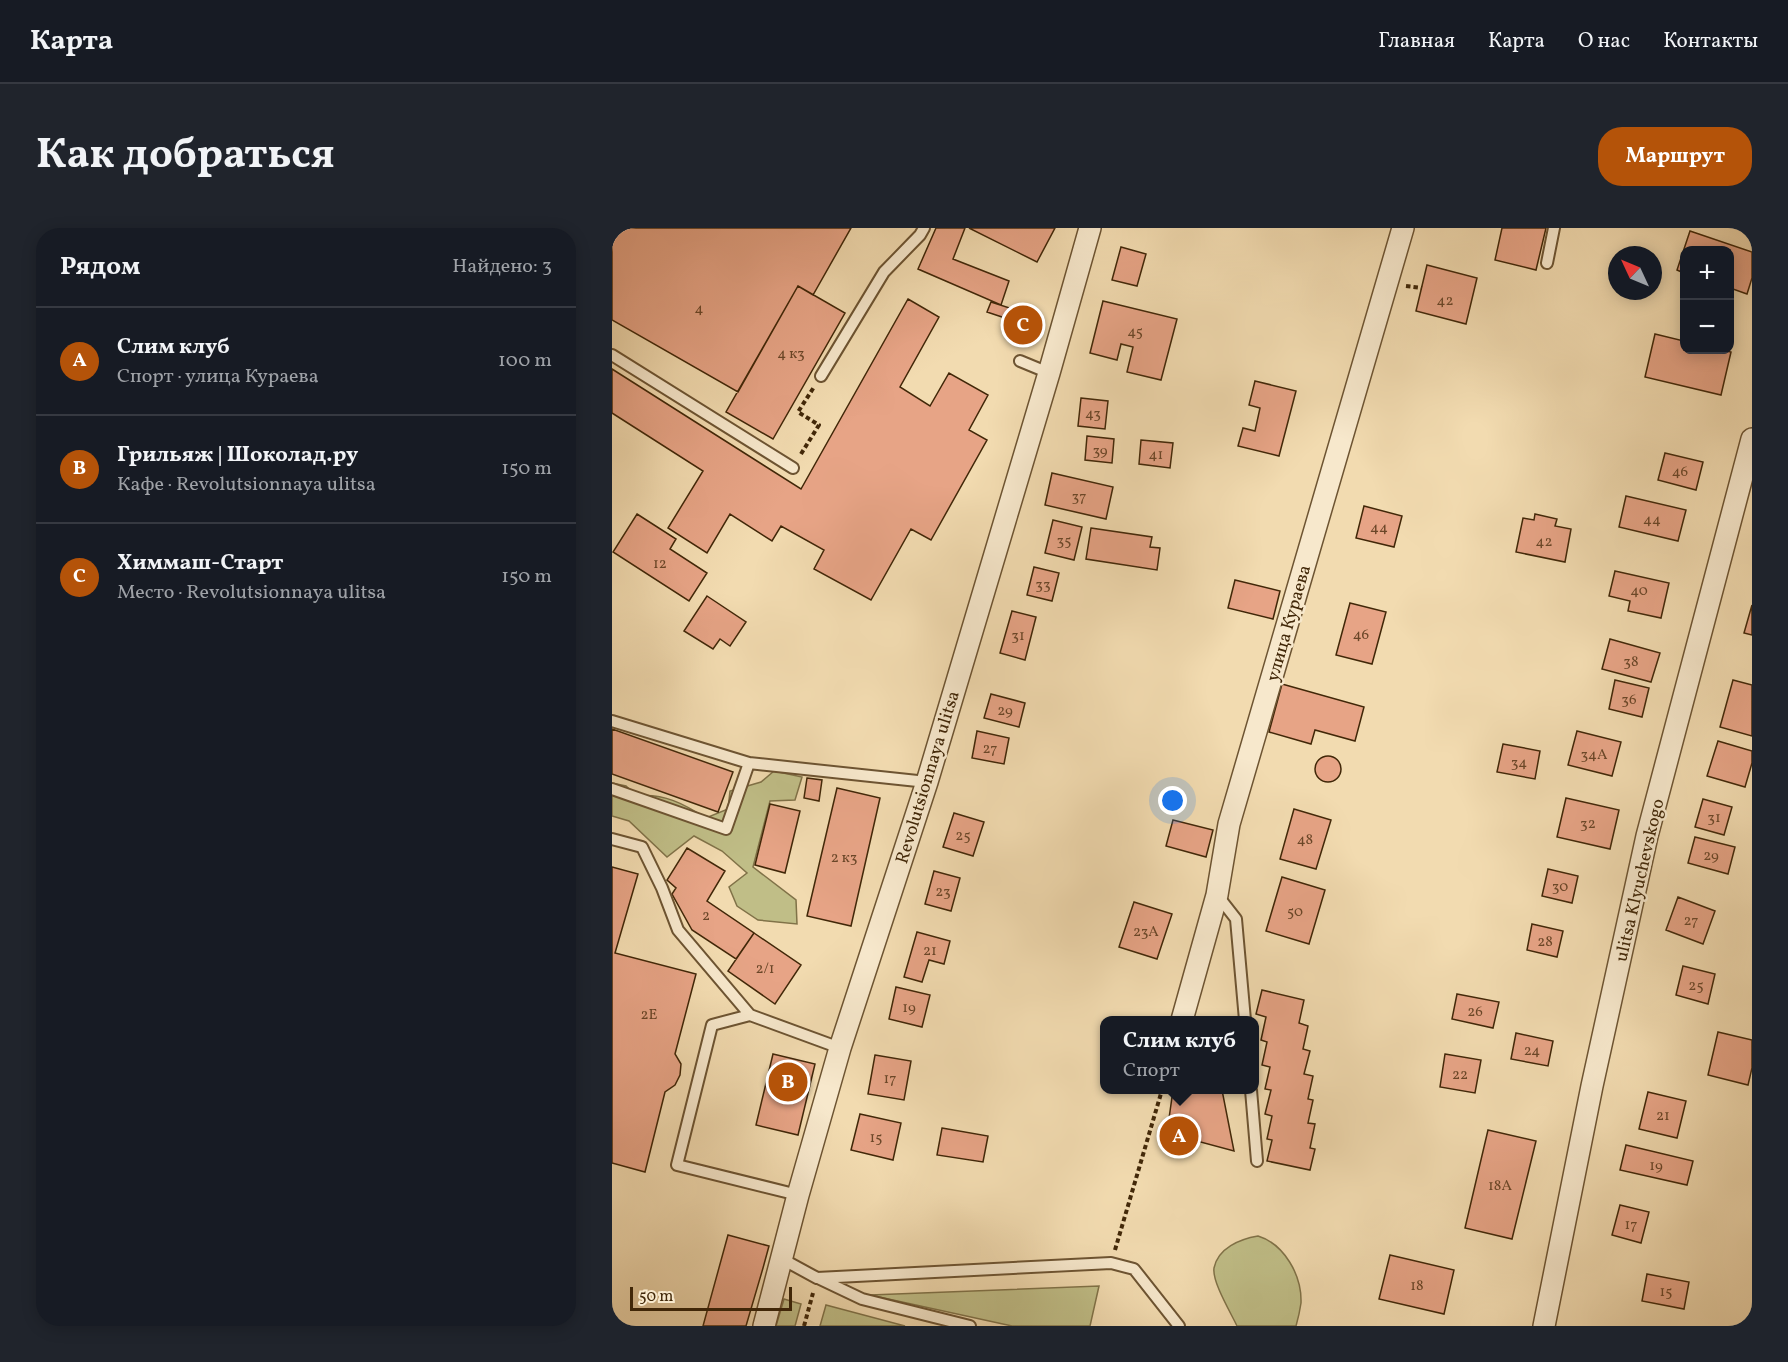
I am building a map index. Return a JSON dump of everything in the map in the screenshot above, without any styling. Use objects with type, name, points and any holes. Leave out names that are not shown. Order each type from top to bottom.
[{"type":"street","name":"Revolutsionnaya ulitsa","points":[[764,1326],[840,1047],[927,782],[1090,228]]},
{"type":"street","name":"улица Кураева","points":[[1183,1016],[1217,895],[1229,824],[1403,228]]},
{"type":"street","name":"ulitsa Klyuchevskogo","points":[[1544,1326],[1592,1086],[1647,836],[1752,438]]},
{"type":"lane","points":[[821,376],[884,272],[924,228]]},
{"type":"lane","points":[[1546,263],[1554,228]]},
{"type":"lane","points":[[612,355],[793,468]]},
{"type":"lane","points":[[1020,362],[1049,373]]},
{"type":"lane","points":[[612,721],[749,763],[927,782]]},
{"type":"lane","points":[[612,789],[726,829],[749,763]]},
{"type":"lane","points":[[612,838],[642,847],[662,888],[678,930],[750,1015],[840,1047]]},
{"type":"lane","points":[[1217,895],[1236,919],[1245,1016]]},
{"type":"lane","points":[[750,1015],[712,1025],[677,1166],[798,1195]]},
{"type":"lane","points":[[1251,1094],[1257,1161]]},
{"type":"lane","points":[[782,1259],[862,1299],[970,1326]]},
{"type":"lane","points":[[817,1278],[1111,1263],[1134,1269],[1179,1326]]},
{"type":"path","points":[[793,468],[819,425],[798,412],[821,376]]},
{"type":"path","points":[[1111,1263],[1161,1094]]},
{"type":"path","points":[[804,1326],[817,1278]]},
{"type":"shaded area","points":[[774,771],[802,777],[795,800],[770,801],[753,867],[796,900],[797,924],[758,920],[737,906],[729,887],[747,873],[722,851],[694,836],[667,857],[629,821],[612,816],[612,783],[626,786],[637,796],[665,798],[690,808],[706,818],[728,809],[730,791],[761,782]]},
{"type":"shaded area","points":[[1258,1236],[1276,1246],[1290,1262],[1295,1272],[1301,1292],[1296,1326],[1237,1326],[1219,1289],[1214,1268],[1220,1255],[1237,1242]]},
{"type":"shaded area","points":[[1099,1286],[1090,1326],[1012,1326],[870,1295]]},
{"type":"shaded area","points":[[784,1299],[801,1304],[795,1326],[776,1326]]},
{"type":"shaded area","points":[[826,1305],[905,1326],[820,1326]]},
{"type":"building","points":[[612,228],[851,228],[813,295],[798,286],[738,392],[612,320]]},
{"type":"building","points":[[936,228],[965,228],[953,259],[1009,281],[1001,305],[918,269]]},
{"type":"building","points":[[969,228],[1055,228],[1037,262]]},
{"type":"building","points":[[1502,228],[1546,228],[1536,270],[1495,260]]},
{"type":"building","points":[[1736,228],[1752,228],[1752,233]]},
{"type":"building","points":[[1690,231],[1752,252],[1752,278],[1747,294],[1734,289],[1734,246],[1685,246]]},
{"type":"building","points":[[1121,247],[1146,254],[1137,286],[1112,280]]},
{"type":"building","points":[[1427,265],[1477,278],[1466,324],[1416,311]]},
{"type":"building","points":[[798,286],[845,313],[773,439],[726,412]]},
{"type":"building","points":[[908,299],[939,317],[900,387],[930,406],[949,373],[988,395],[969,430],[987,440],[931,540],[911,529],[871,600],[814,569],[824,550],[781,526],[772,541],[730,514],[707,553],[668,528],[703,471],[612,413],[612,369],[801,489]]},
{"type":"building","points":[[1103,301],[1177,319],[1161,380],[1127,372],[1133,347],[1121,344],[1117,360],[1090,353]]},
{"type":"building","points":[[991,302],[1037,317],[1027,345],[1008,339],[1014,321],[987,312]]},
{"type":"building","points":[[1655,334],[1680,340],[1680,354],[1731,354],[1721,395],[1645,377]]},
{"type":"building","points":[[1255,381],[1296,391],[1279,456],[1238,446],[1243,428],[1255,431],[1260,408],[1249,405]]},
{"type":"building","points":[[1081,398],[1108,401],[1105,429],[1078,426]]},
{"type":"building","points":[[1087,436],[1114,439],[1112,463],[1085,460]]},
{"type":"building","points":[[1141,440],[1173,443],[1170,468],[1139,464]]},
{"type":"building","points":[[1665,453],[1703,462],[1696,490],[1658,480]]},
{"type":"building","points":[[1052,473],[1113,487],[1106,519],[1045,505]]},
{"type":"building","points":[[1626,496],[1686,510],[1678,541],[1619,527]]},
{"type":"building","points":[[1364,506],[1402,516],[1394,547],[1356,538]]},
{"type":"building","points":[[637,514],[676,539],[670,549],[707,573],[689,601],[613,552]]},
{"type":"building","points":[[1535,514],[1557,519],[1555,526],[1571,529],[1565,562],[1516,552],[1523,518],[1534,520]]},
{"type":"building","points":[[1053,520],[1082,527],[1074,560],[1045,553]]},
{"type":"building","points":[[1091,528],[1152,537],[1150,547],[1160,548],[1157,570],[1086,559]]},
{"type":"building","points":[[1034,567],[1059,573],[1052,601],[1027,595]]},
{"type":"building","points":[[1615,571],[1669,583],[1661,618],[1628,611],[1630,601],[1609,596]]},
{"type":"building","points":[[1235,580],[1280,591],[1273,619],[1228,608]]},
{"type":"building","points":[[707,596],[746,622],[730,646],[720,639],[713,649],[684,631]]},
{"type":"building","points":[[1350,603],[1386,612],[1372,664],[1336,655]]},
{"type":"building","points":[[1752,605],[1752,635],[1744,633]]},
{"type":"building","points":[[1012,611],[1036,617],[1025,660],[1000,653]]},
{"type":"building","points":[[1610,639],[1660,653],[1651,682],[1602,669]]},
{"type":"building","points":[[1615,680],[1649,688],[1642,717],[1609,709]]},
{"type":"building","points":[[1733,680],[1752,685],[1752,736],[1720,727]]},
{"type":"building","points":[[1282,684],[1364,707],[1355,741],[1315,730],[1311,744],[1269,732]]},
{"type":"building","points":[[991,694],[1025,703],[1019,727],[984,718]]},
{"type":"building","points":[[612,729],[733,772],[718,812],[612,774]]},
{"type":"building","points":[[977,731],[1009,738],[1004,764],[972,758]]},
{"type":"building","points":[[1577,731],[1621,742],[1612,776],[1568,765]]},
{"type":"building","points":[[1718,741],[1752,751],[1752,763],[1745,787],[1707,776]]},
{"type":"building","points":[[1503,744],[1540,751],[1535,779],[1497,772]]},
{"type":"building","points":[[1328,756],[1337,760],[1341,769],[1337,778],[1328,782],[1319,778],[1315,769],[1319,760]]},
{"type":"building","points":[[807,778],[822,780],[819,801],[804,798]]},
{"type":"building","points":[[837,788],[880,798],[851,926],[807,916]]},
{"type":"building","points":[[1566,798],[1619,810],[1610,849],[1557,837]]},
{"type":"building","points":[[1703,799],[1732,807],[1724,835],[1695,827]]},
{"type":"building","points":[[770,804],[800,811],[785,873],[755,865]]},
{"type":"building","points":[[1294,809],[1331,820],[1316,869],[1280,859]]},
{"type":"building","points":[[954,813],[984,822],[973,856],[943,847]]},
{"type":"building","points":[[1173,820],[1213,830],[1206,857],[1166,846]]},
{"type":"building","points":[[1695,837],[1735,847],[1728,874],[1688,863]]},
{"type":"building","points":[[687,848],[725,871],[707,901],[754,933],[736,959],[692,930],[672,894],[676,888],[667,880]]},
{"type":"building","points":[[612,867],[638,874],[615,953],[696,974],[675,1054],[681,1064],[680,1075],[675,1085],[665,1092],[645,1172],[612,1163]]},
{"type":"building","points":[[1548,869],[1578,876],[1572,903],[1542,896]]},
{"type":"building","points":[[934,871],[960,878],[951,911],[925,904]]},
{"type":"building","points":[[1282,877],[1325,890],[1309,944],[1266,931]]},
{"type":"building","points":[[1678,897],[1715,911],[1703,944],[1666,930]]},
{"type":"building","points":[[1134,902],[1172,914],[1157,959],[1119,947]]},
{"type":"building","points":[[1532,924],[1563,931],[1557,957],[1527,950]]},
{"type":"building","points":[[917,932],[950,941],[944,964],[929,960],[922,982],[904,977]]},
{"type":"building","points":[[754,933],[801,965],[775,1004],[728,971]]},
{"type":"building","points":[[1683,966],[1715,974],[1708,1004],[1676,995]]},
{"type":"building","points":[[896,987],[930,995],[922,1027],[889,1019]]},
{"type":"building","points":[[1262,990],[1304,1000],[1299,1023],[1308,1026],[1303,1049],[1310,1051],[1304,1074],[1313,1076],[1308,1099],[1313,1100],[1308,1123],[1315,1124],[1310,1148],[1315,1149],[1310,1170],[1267,1161],[1272,1140],[1267,1139],[1272,1116],[1265,1114],[1271,1090],[1265,1089],[1270,1067],[1262,1065],[1267,1042],[1261,1040],[1266,1017],[1256,1014]]},
{"type":"building","points":[[1457,994],[1499,1002],[1493,1028],[1452,1019]]},
{"type":"building","points":[[1718,1032],[1752,1040],[1752,1068],[1748,1085],[1708,1075]]},
{"type":"building","points":[[1516,1033],[1553,1041],[1548,1066],[1511,1059]]},
{"type":"building","points":[[773,1054],[815,1064],[798,1135],[756,1125]]},
{"type":"building","points":[[1445,1054],[1481,1060],[1475,1093],[1440,1087]]},
{"type":"building","points":[[875,1055],[911,1061],[904,1100],[868,1094]]},
{"type":"building","points":[[1648,1092],[1686,1101],[1677,1138],[1639,1129]]},
{"type":"building","points":[[1172,1094],[1223,1094],[1234,1151],[1167,1133]]},
{"type":"building","points":[[860,1114],[901,1123],[893,1160],[851,1150]]},
{"type":"building","points":[[942,1128],[988,1136],[983,1162],[937,1155]]},
{"type":"building","points":[[1488,1130],[1536,1141],[1512,1239],[1465,1228]]},
{"type":"building","points":[[1626,1145],[1693,1161],[1687,1185],[1620,1170]]},
{"type":"building","points":[[1620,1205],[1649,1212],[1641,1243],[1612,1235]]},
{"type":"building","points":[[728,1235],[769,1246],[763,1268],[746,1326],[703,1326]]},
{"type":"building","points":[[1390,1255],[1454,1270],[1444,1314],[1379,1299]]},
{"type":"building","points":[[1647,1274],[1689,1282],[1684,1309],[1642,1301]]},
{"type":"place","name":"Химмаш-Старт","points":[[1023,325]]},
{"type":"place","name":"Грильяж | Шоколад.ру","points":[[788,1082]]},
{"type":"place","name":"Слим клуб","points":[[1179,1136]]}]
